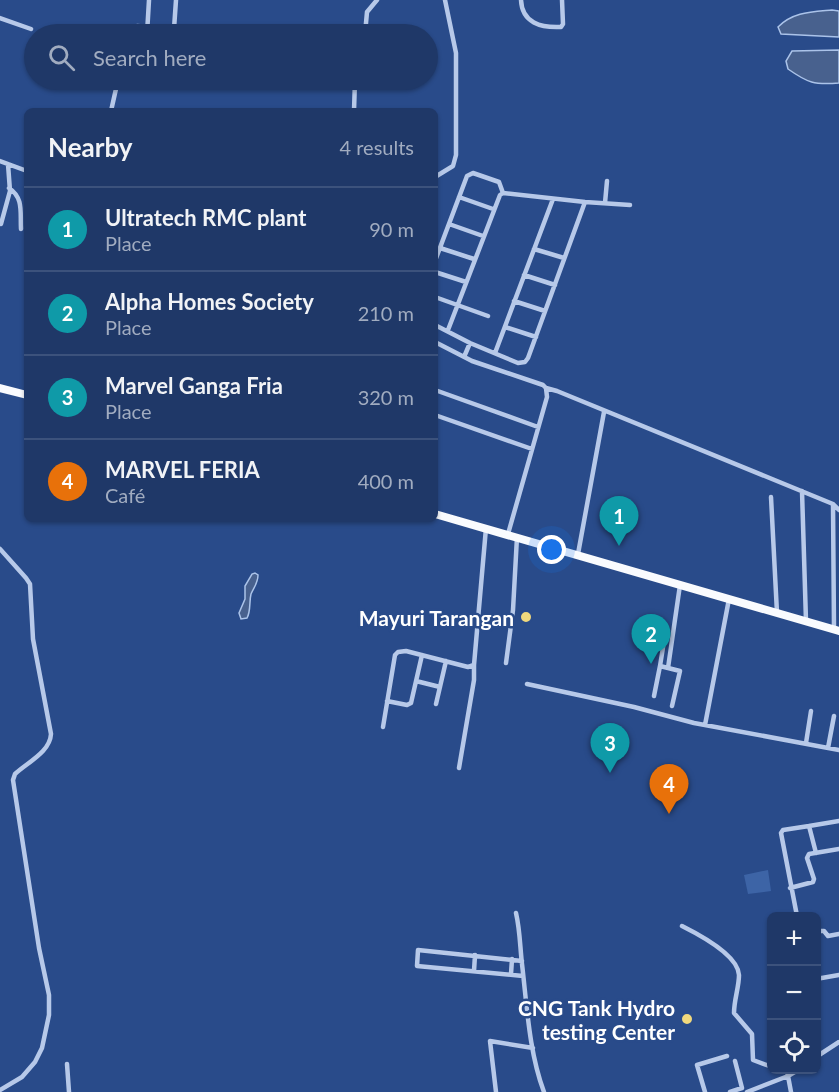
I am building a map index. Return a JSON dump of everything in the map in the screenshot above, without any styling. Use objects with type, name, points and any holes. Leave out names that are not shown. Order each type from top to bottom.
[{"type":"main road","points":[[0,388],[24,394]]},
{"type":"main road","points":[[438,515],[837,630]]},
{"type":"street","points":[[148,24],[149,0]]},
{"type":"street","points":[[174,24],[176,0]]},
{"type":"street","points":[[366,24],[367,12],[378,0]]},
{"type":"street","points":[[438,175],[453,166],[456,155],[456,53],[445,0]]},
{"type":"street","points":[[521,0],[522,10],[528,18],[547,28],[561,27],[563,24],[562,0]]},
{"type":"street","points":[[0,18],[24,27]]},
{"type":"street","points":[[112,108],[116,90]]},
{"type":"street","points":[[354,108],[355,90]]},
{"type":"street","points":[[0,161],[24,170]]},
{"type":"street","points":[[1,224],[9,196],[9,164]]},
{"type":"street","points":[[438,253],[466,176],[473,173],[499,182],[503,193]]},
{"type":"street","points":[[605,204],[607,181]]},
{"type":"street","points":[[9,188],[19,198],[21,230]]},
{"type":"street","points":[[503,193],[630,205]]},
{"type":"street","points":[[447,330],[494,209],[503,193]]},
{"type":"street","points":[[459,197],[494,209]]},
{"type":"street","points":[[495,353],[553,199]]},
{"type":"street","points":[[438,326],[470,343],[518,363],[525,362],[585,202]]},
{"type":"street","points":[[449,224],[483,236]]},
{"type":"street","points":[[440,248],[474,260]]},
{"type":"street","points":[[534,249],[564,258]]},
{"type":"street","points":[[438,273],[466,282]]},
{"type":"street","points":[[524,275],[555,285]]},
{"type":"street","points":[[438,298],[488,316]]},
{"type":"street","points":[[514,302],[545,311]]},
{"type":"street","points":[[505,327],[536,337]]},
{"type":"street","points":[[464,357],[470,343]]},
{"type":"street","points":[[438,344],[464,357],[543,385],[604,412],[802,491],[833,504],[839,510]]},
{"type":"street","points":[[508,534],[547,397],[546,388]]},
{"type":"street","points":[[438,391],[538,427]]},
{"type":"street","points":[[578,554],[604,412]]},
{"type":"street","points":[[438,416],[532,449]]},
{"type":"street","points":[[802,491],[806,621]]},
{"type":"street","points":[[771,497],[777,613]]},
{"type":"street","points":[[833,504],[837,630]]},
{"type":"street","points":[[459,768],[474,680],[486,528]]},
{"type":"street","points":[[506,663],[513,610],[517,537]]},
{"type":"street","points":[[0,549],[30,584],[33,639],[51,734],[46,748],[15,774],[13,780],[39,948],[49,995],[47,1032],[35,1062],[22,1077],[0,1090]]},
{"type":"street","points":[[668,668],[680,585]]},
{"type":"street","points":[[705,725],[729,599]]},
{"type":"street","points":[[654,696],[665,635]]},
{"type":"street","points":[[383,727],[395,656],[398,652],[406,651],[468,667],[474,665]]},
{"type":"street","points":[[387,701],[410,704],[422,655]]},
{"type":"street","points":[[436,704],[446,661]]},
{"type":"street","points":[[660,666],[680,671],[672,706]]},
{"type":"street","points":[[416,681],[440,687]]},
{"type":"street","points":[[526,684],[705,725],[839,750]]},
{"type":"street","points":[[806,743],[811,711]]},
{"type":"street","points":[[828,748],[834,716]]},
{"type":"street","points":[[796,912],[781,833],[783,830],[839,821]]},
{"type":"street","points":[[809,826],[816,853]]},
{"type":"street","points":[[790,888],[813,882],[807,856],[839,849]]},
{"type":"street","points":[[516,913],[536,1071],[544,1092]]},
{"type":"street","points":[[682,926],[708,938],[738,968],[739,978],[734,1013],[752,1034],[753,1060],[767,1065]]},
{"type":"street","points":[[821,931],[828,936],[839,934]]},
{"type":"street","points":[[522,961],[418,950],[417,966],[523,976]]},
{"type":"street","points":[[474,971],[475,955]]},
{"type":"street","points":[[511,974],[512,959]]},
{"type":"street","points":[[821,978],[839,975]]},
{"type":"street","points":[[496,1092],[490,1041],[533,1048]]},
{"type":"street","points":[[821,1054],[839,1042]]},
{"type":"street","points":[[705,1092],[697,1065],[727,1056]]},
{"type":"street","points":[[730,1092],[742,1088],[735,1061]]},
{"type":"street","points":[[67,1064],[69,1092]]},
{"type":"street","points":[[747,1092],[791,1074]]},
{"type":"street","points":[[788,1076],[791,1092]]},
{"type":"shaded area","points":[[832,10],[839,11],[839,37],[781,34],[778,27],[796,16]]},
{"type":"shaded area","points":[[839,50],[839,83],[812,82],[788,69],[786,61],[792,51]]},
{"type":"shaded area","points":[[255,573],[258,578],[251,594],[248,615],[247,618],[241,619],[239,613],[245,599],[245,586]]},
{"type":"shaded area","points":[[768,870],[771,891],[748,894],[744,875]]},
{"type":"place","name":"Ultratech RMC plant","points":[[619,546]]},
{"type":"place","name":"Mayuri Tarangan","points":[[526,617]]},
{"type":"place","name":"Alpha Homes Society","points":[[651,664]]},
{"type":"place","name":"Marvel Ganga Fria","points":[[610,773]]},
{"type":"place","name":"MARVEL FERIA","points":[[669,814]]},
{"type":"place","name":"CNG Tank Hydro testing Center","points":[[687,1019]]}]
